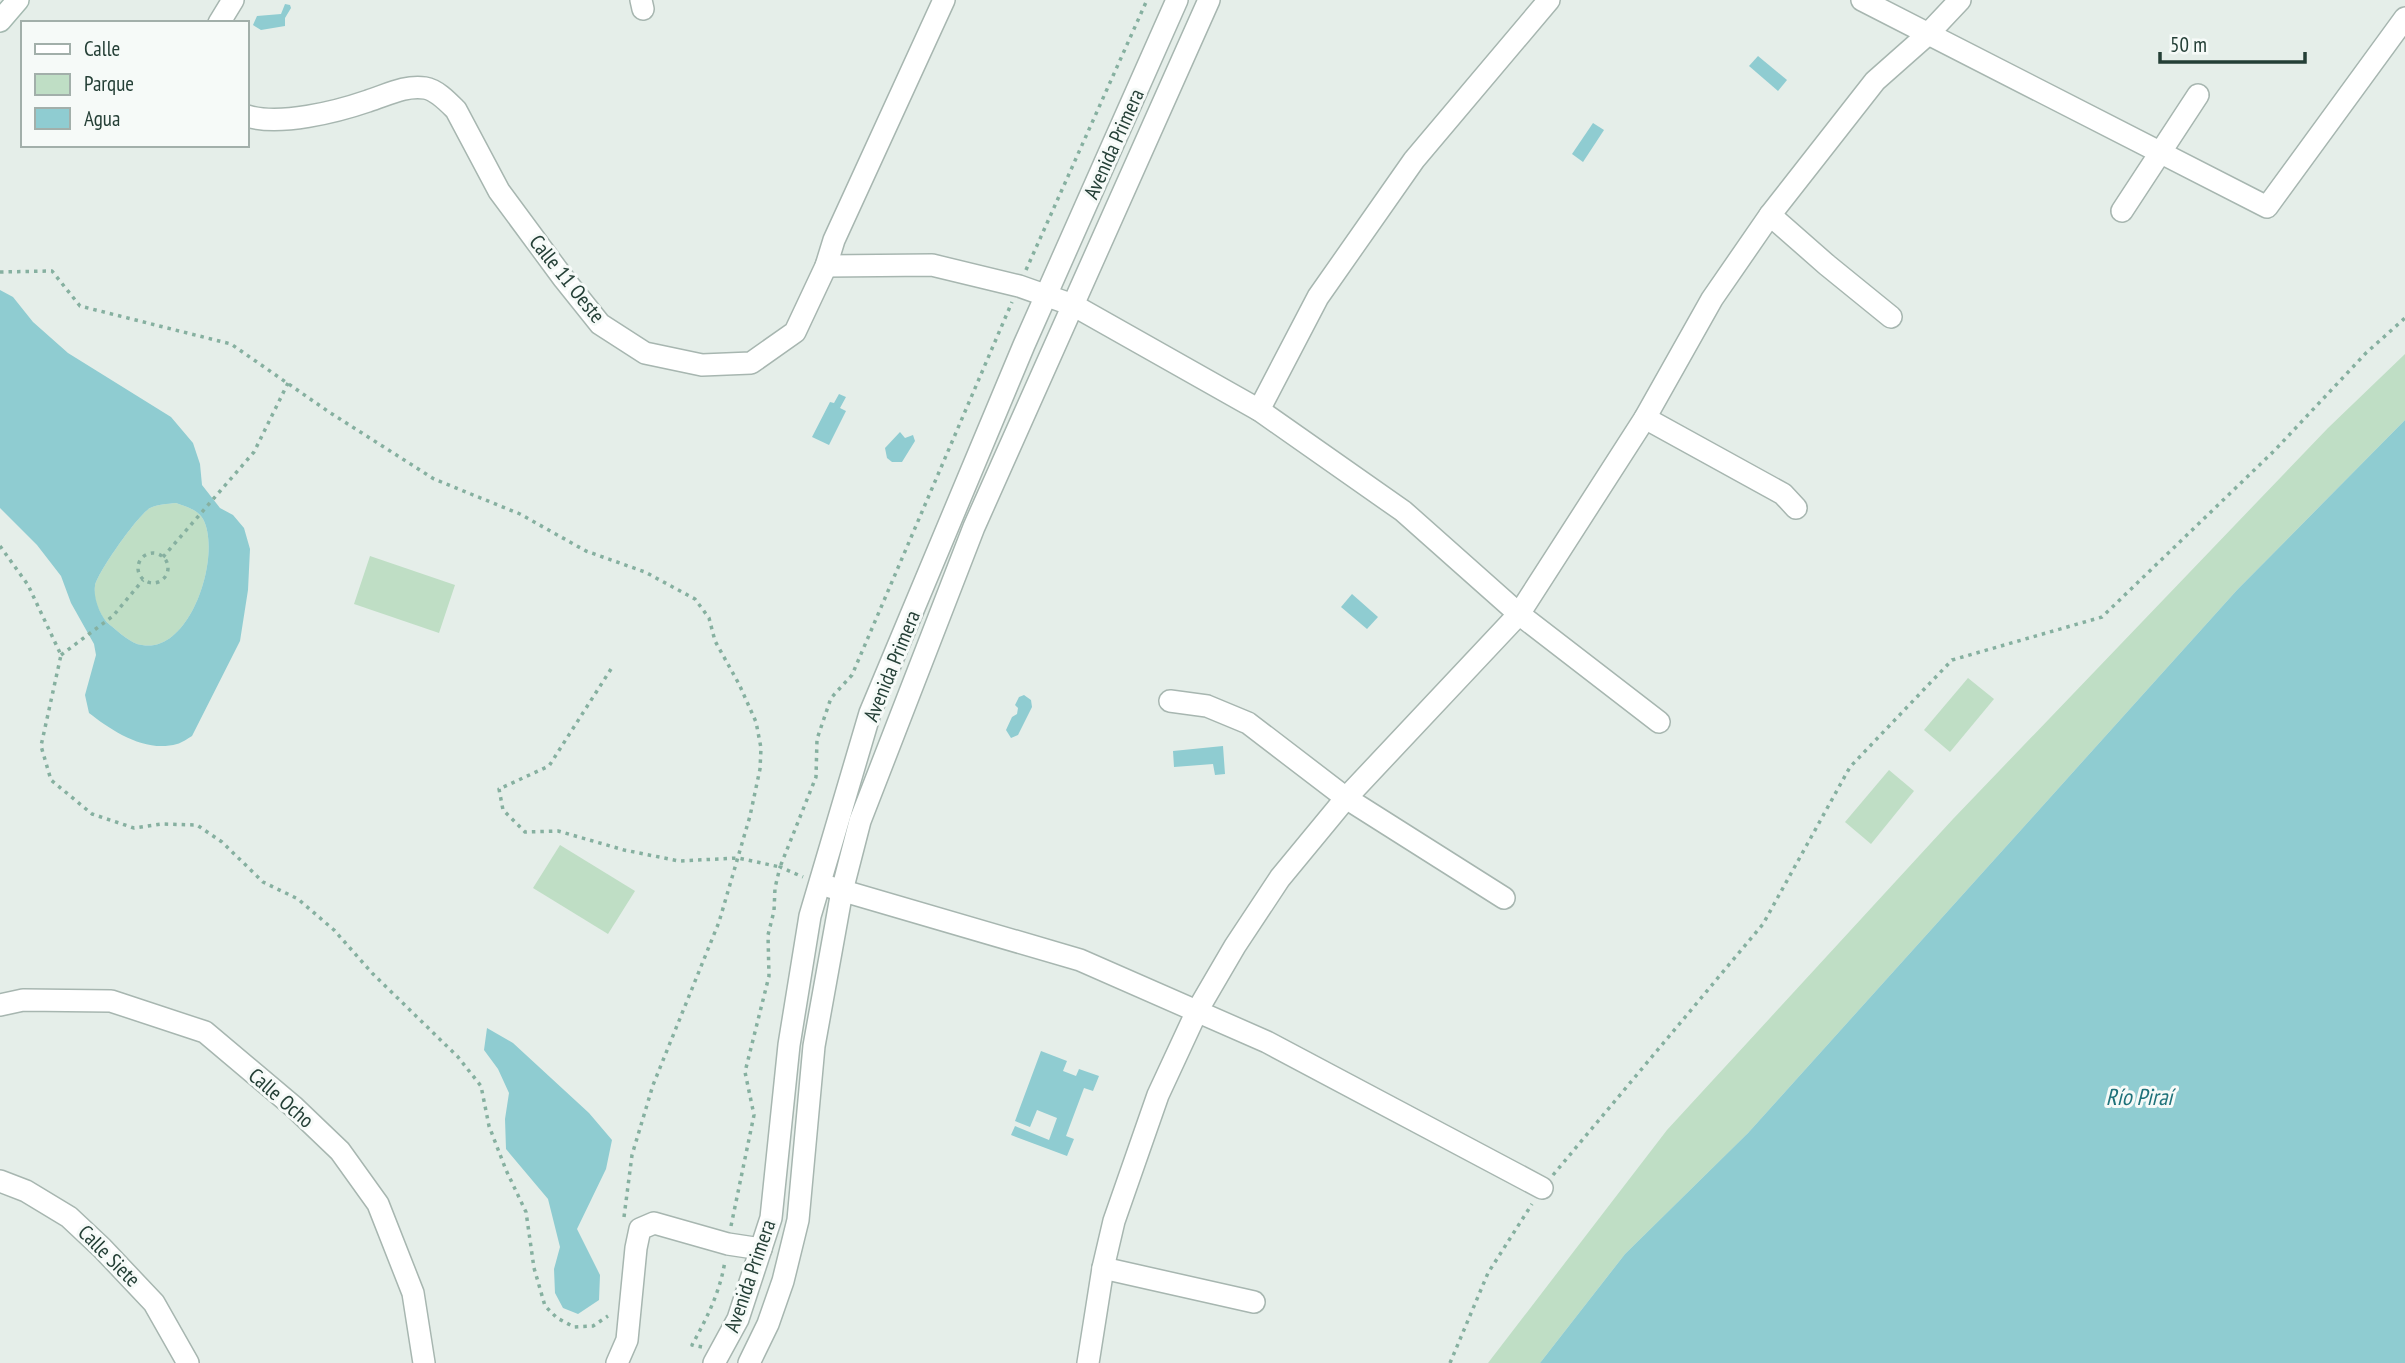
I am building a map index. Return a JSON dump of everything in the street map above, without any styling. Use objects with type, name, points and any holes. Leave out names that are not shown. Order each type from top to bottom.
[{"type":"street","points":[[0,21],[18,0]]},
{"type":"street","points":[[220,21],[233,0]]},
{"type":"street","name":"Calle 11 Oeste","points":[[248,116],[281,119],[343,109],[400,89],[427,88],[445,99],[456,110],[499,191],[600,324],[645,354],[702,365],[751,363],[795,332],[944,0]]},
{"type":"street","name":"Avenida Primera","points":[[718,1357],[738,1319],[771,1218],[799,976],[818,884],[870,713],[1047,296],[1177,0]]},
{"type":"street","name":"Avenida Primera","points":[[749,1363],[768,1324],[783,1281],[798,1220],[814,1046],[842,891],[860,821],[969,540],[1209,0]]},
{"type":"street","points":[[1259,410],[1318,298],[1414,160],[1549,0]]},
{"type":"street","points":[[1862,0],[2267,207],[2405,18]]},
{"type":"street","points":[[1088,1363],[1103,1268],[1114,1221],[1158,1095],[1197,1011],[1236,946],[1280,878],[1346,798],[1519,614],[1645,418],[1712,299],[1770,215],[1875,81],[1960,0]]},
{"type":"street","points":[[2122,211],[2198,95]]},
{"type":"street","points":[[1770,215],[1891,317]]},
{"type":"street","points":[[826,266],[932,265],[1019,286],[1073,305],[1259,410],[1404,511],[1519,614],[1659,722]]},
{"type":"street","points":[[1645,418],[1783,494],[1796,508]]},
{"type":"street","points":[[1170,701],[1207,706],[1248,723],[1346,798],[1504,898]]},
{"type":"street","points":[[818,884],[1080,960],[1267,1042],[1542,1188]]},
{"type":"street","name":"Calle Ocho","points":[[0,1005],[23,1000],[111,1001],[205,1032],[285,1099],[340,1151],[378,1204],[413,1293],[424,1363]]},
{"type":"street","name":"Calle Siete","points":[[0,1181],[26,1191],[69,1217],[94,1240],[154,1303],[188,1363]]},
{"type":"street","points":[[617,1363],[627,1340],[640,1230],[654,1223],[728,1244],[761,1249]]},
{"type":"street","points":[[1103,1268],[1254,1302]]},
{"type":"path","points":[[718,1357],[692,1345],[710,1312],[728,1244],[754,1115],[745,1072],[769,976],[768,934],[774,911],[775,888],[780,867],[816,778],[817,739],[831,698],[852,675],[1019,286],[1147,0]]},
{"type":"path","points":[[0,272],[52,271],[80,306],[231,344],[434,479],[520,514],[586,551],[645,572],[695,599],[709,618],[715,641],[756,722],[760,769],[719,922],[653,1085],[632,1155],[624,1220]]},
{"type":"path","points":[[1450,1363],[1489,1273],[1542,1188],[1763,924],[1850,767],[1952,660],[2102,617],[2275,450],[2366,353],[2405,318]]},
{"type":"path","points":[[163,557],[254,452],[288,383]]},
{"type":"path","points":[[0,546],[28,585],[61,654],[41,746],[51,780],[92,814],[134,828],[162,824],[197,825],[222,842],[263,882],[298,900],[334,930],[372,973],[458,1057],[481,1086],[489,1126],[526,1212],[534,1268],[545,1306],[557,1318],[574,1327],[593,1326],[606,1319],[612,1310]]},
{"type":"path","points":[[143,580],[138,569],[142,558],[152,554],[163,557]]},
{"type":"path","points":[[143,580],[154,583],[164,579],[168,568],[163,557]]},
{"type":"path","points":[[61,654],[113,617],[143,580]]},
{"type":"path","points":[[611,669],[549,766],[499,789],[503,810],[526,832],[558,831],[624,850],[679,861],[738,858],[780,867]]},
{"type":"green space","points":[[2405,354],[2405,420],[2237,590],[1748,1133],[1625,1254],[1540,1363],[1488,1363],[1667,1130],[1953,819],[2328,428]]},
{"type":"green space","points":[[176,503],[195,511],[203,519],[208,535],[205,577],[188,618],[175,634],[159,644],[138,644],[129,640],[103,618],[96,602],[95,586],[110,557],[144,513],[156,506]]},
{"type":"green space","points":[[370,556],[455,585],[439,633],[354,604]]},
{"type":"green space","points":[[1968,678],[1994,699],[1950,752],[1924,730]]},
{"type":"green space","points":[[1889,770],[1914,791],[1871,844],[1845,822]]},
{"type":"green space","points":[[560,845],[635,891],[608,934],[533,888]]},
{"type":"water","points":[[285,4],[291,8],[285,18],[285,26],[261,30],[253,25],[257,16],[281,14]]},
{"type":"water","points":[[1758,56],[1787,80],[1778,91],[1749,66]]},
{"type":"water","points":[[1593,123],[1604,130],[1583,162],[1572,154]]},
{"type":"water","points":[[0,290],[13,297],[33,322],[68,353],[171,417],[193,443],[200,464],[202,485],[220,508],[233,515],[244,528],[250,549],[248,590],[240,641],[192,736],[165,746],[141,743],[108,727],[89,713],[85,695],[96,655],[94,644],[71,603],[61,576],[37,545],[0,508]],"holes":[[[176,503],[195,511],[203,519],[208,535],[205,577],[188,618],[175,634],[159,644],[138,644],[121,634],[104,618],[96,602],[95,586],[110,557],[144,513],[156,506]]]},
{"type":"water","points":[[839,394],[846,397],[840,408],[846,411],[829,445],[812,437],[830,402],[834,403]]},
{"type":"water","name":"Río Piraí","points":[[2405,420],[2405,1363],[1540,1363],[1625,1254],[1748,1133],[2237,590]]},
{"type":"water","points":[[900,432],[905,438],[913,435],[915,441],[902,462],[892,462],[887,458],[885,448]]},
{"type":"water","points":[[1352,594],[1378,617],[1367,629],[1341,607]]},
{"type":"water","points":[[1024,695],[1031,700],[1032,707],[1018,735],[1011,738],[1006,730],[1012,717],[1017,714],[1018,708],[1015,705],[1019,697]]},
{"type":"water","points":[[1223,746],[1225,774],[1215,775],[1213,764],[1174,767],[1173,751]]},
{"type":"water","points":[[487,1028],[513,1043],[589,1113],[612,1140],[606,1169],[577,1229],[600,1275],[599,1300],[578,1314],[563,1308],[555,1293],[554,1269],[560,1247],[548,1199],[506,1149],[505,1119],[509,1093],[498,1069],[484,1050]]},
{"type":"water","points":[[1041,1051],[1067,1061],[1063,1071],[1076,1076],[1079,1069],[1099,1076],[1093,1091],[1084,1088],[1066,1136],[1074,1139],[1067,1156],[1011,1135],[1015,1126],[1049,1140],[1057,1118],[1037,1110],[1030,1127],[1015,1121]]}]
